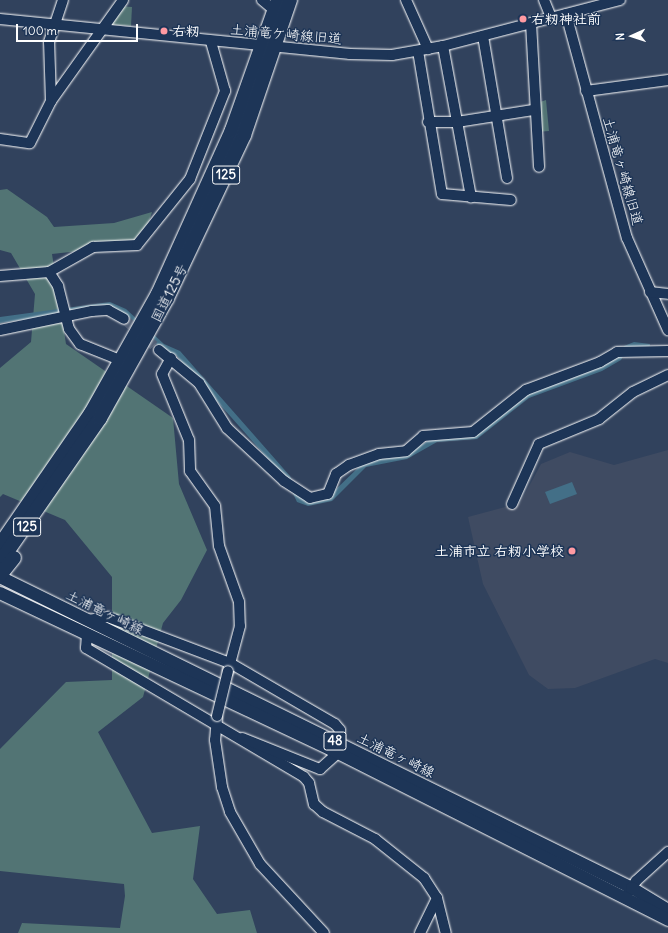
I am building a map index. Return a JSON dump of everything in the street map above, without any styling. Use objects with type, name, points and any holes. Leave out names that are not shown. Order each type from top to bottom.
[{"type":"highway","name":"国道125号","points":[[0,562],[48,487],[123,359],[162,296],[229,137],[290,0]]},
{"type":"highway","name":"国道125号","points":[[269,47],[276,5]]},
{"type":"highway","points":[[0,534],[70,433],[115,358],[162,296]]},
{"type":"highway","points":[[0,576],[40,522],[118,404],[140,364],[162,296]]},
{"type":"highway","name":"国道125号","points":[[0,545],[48,487]]},
{"type":"main road","name":"土浦竜ヶ崎線","points":[[0,576],[338,748],[628,893],[668,910]]},
{"type":"main road","name":"土浦竜ヶ崎線","points":[[0,593],[338,748]]},
{"type":"main road","name":"土浦竜ヶ崎線","points":[[628,893],[668,920]]},
{"type":"street","points":[[51,101],[49,42],[53,25],[62,0]]},
{"type":"street","points":[[0,139],[30,143],[51,101],[84,59],[99,30],[123,0]]},
{"type":"street","points":[[262,0],[276,5]]},
{"type":"street","points":[[406,0],[423,50],[428,122],[442,194],[511,200]]},
{"type":"street","points":[[544,0],[551,18]]},
{"type":"street","name":"土浦竜ケ崎線旧道","points":[[0,19],[211,42],[365,55],[423,50],[443,46],[620,0]]},
{"type":"street","name":"土浦竜ヶ崎線旧道","points":[[566,14],[586,91],[628,238],[650,292],[668,330]]},
{"type":"street","points":[[531,23],[533,110],[539,167]]},
{"type":"street","points":[[483,36],[507,178]]},
{"type":"street","points":[[0,276],[50,272],[93,247],[137,245],[190,178],[225,91],[211,42]]},
{"type":"street","points":[[443,46],[471,197]]},
{"type":"street","points":[[586,91],[668,80]]},
{"type":"street","points":[[428,122],[457,122],[533,110]]},
{"type":"street","points":[[50,272],[58,286],[66,316],[80,344],[115,358]]},
{"type":"street","points":[[650,292],[668,294]]},
{"type":"street","points":[[0,330],[66,316],[108,310],[124,319]]},
{"type":"street","points":[[159,350],[171,358],[199,383],[227,428],[284,481],[310,498],[328,494],[336,474],[349,465],[379,454],[406,451],[423,436],[473,432],[526,390],[600,362],[617,352],[668,351]]},
{"type":"street","points":[[171,358],[162,374],[189,440],[190,471],[215,506],[219,546],[239,602],[240,626],[217,720],[215,740],[222,787],[246,845],[324,933]]},
{"type":"street","points":[[512,504],[539,444],[600,419],[633,392],[668,375]]},
{"type":"street","points":[[88,620],[108,617],[229,667],[335,724],[340,730],[338,748],[320,769],[249,738],[237,738]]},
{"type":"street","points":[[87,634],[86,648],[217,720],[237,738],[304,777],[309,783],[314,804],[376,839],[424,878],[437,898],[446,933]]},
{"type":"street","points":[[628,893],[668,852]]},
{"type":"street","points":[[420,933],[437,898]]},
{"type":"shaded area","points":[[110,302],[126,309],[164,344],[180,351],[290,476],[300,497],[329,496],[364,462],[406,454],[435,437],[474,434],[526,393],[618,355],[624,346],[634,342],[650,344],[649,350],[626,351],[621,360],[602,371],[529,398],[477,439],[437,442],[407,459],[366,467],[332,501],[308,506],[297,502],[286,479],[176,355],[161,348],[123,313],[108,307],[0,323],[0,317]]},
{"type":"shaded area","name":"土浦市立 右籾小学校","points":[[668,450],[668,663],[655,659],[575,688],[548,689],[529,675],[483,584],[468,517],[520,503],[541,464],[570,452],[614,465]]},
{"type":"shaded area","points":[[572,482],[577,494],[550,504],[545,492]]},
{"type":"green space","points":[[119,6],[132,7],[131,26],[106,24]]},
{"type":"green space","points":[[546,100],[549,131],[537,132],[537,103]]},
{"type":"green space","points":[[7,189],[47,217],[54,227],[114,223],[152,212],[142,244],[52,254],[66,344],[173,418],[179,484],[207,550],[181,600],[163,623],[143,697],[98,732],[152,833],[200,826],[193,879],[217,914],[250,910],[257,933],[18,933],[22,923],[120,928],[125,896],[124,884],[0,871],[0,749],[66,682],[112,680],[112,577],[65,520],[3,494],[0,497],[0,368],[31,342],[35,294],[11,253],[0,250],[0,190]]},
{"type":"tunnel","points":[[124,319],[159,350]]},
{"type":"place","name":"右籾神社前","points":[[523,19]]},
{"type":"place","name":"右籾","points":[[164,31]]},
{"type":"place","name":"土浦市立 右籾小学校","points":[[572,551]]}]
